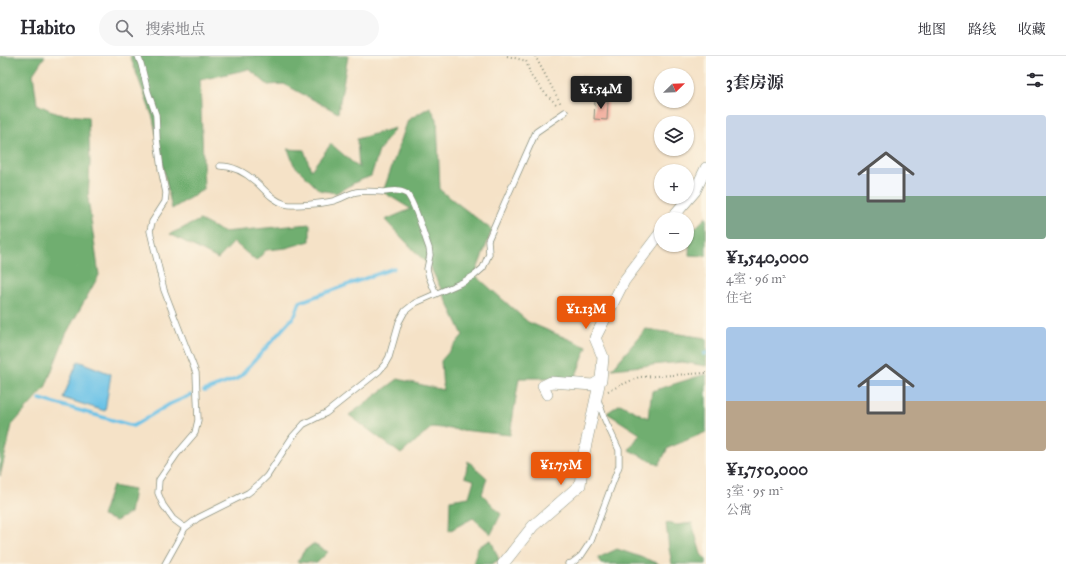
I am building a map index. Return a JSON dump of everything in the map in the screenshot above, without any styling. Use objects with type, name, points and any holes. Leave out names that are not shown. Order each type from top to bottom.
[{"type":"street","points":[[677,212],[695,191],[706,168]]},
{"type":"street","points":[[502,564],[533,526],[580,485],[584,453],[597,396],[603,357],[595,338],[624,281],[654,241]]},
{"type":"street","points":[[547,394],[543,386],[551,382],[593,385],[600,380]]},
{"type":"lane","points":[[138,56],[156,115],[160,161],[166,193],[165,202],[152,222],[150,231],[164,290],[196,373],[198,420],[195,433],[177,454],[159,480],[158,492],[163,505],[173,519],[185,528]]},
{"type":"lane","points":[[165,564],[185,528],[198,518],[248,493],[258,485],[267,476],[293,436],[304,424],[326,413],[379,371],[389,358],[399,322],[405,311],[415,303],[463,282],[483,268],[489,254],[488,240],[536,132],[565,112]]},
{"type":"lane","points":[[220,166],[226,166],[239,170],[256,181],[268,195],[283,204],[292,206],[332,201],[354,192],[361,191],[399,191],[405,193],[410,198],[414,207],[429,248],[430,254],[427,269],[436,294]]},
{"type":"lane","points":[[568,564],[581,556],[591,541],[619,466],[619,450],[605,420],[597,396]]},
{"type":"path","points":[[507,56],[526,62],[531,76],[544,92],[565,112]]},
{"type":"path","points":[[535,56],[565,112]]},
{"type":"path","points":[[597,396],[639,376],[706,373]]},
{"type":"green space","points":[[0,56],[45,56],[33,74],[37,104],[58,114],[88,117],[90,162],[88,199],[99,275],[66,334],[45,388],[12,425],[0,476]]},
{"type":"green space","points":[[130,56],[348,56],[338,113],[284,84],[268,85],[249,69],[200,80],[204,189],[172,209],[153,118]]},
{"type":"green space","points":[[430,107],[437,119],[440,190],[492,230],[475,275],[528,322],[587,347],[575,378],[519,378],[510,435],[432,427],[401,454],[349,415],[398,379],[443,390],[441,361],[463,335],[431,268],[385,220],[411,209],[383,192],[408,120]]},
{"type":"green space","points":[[395,128],[379,151],[371,176],[336,193],[319,190],[294,165],[288,149],[304,150],[311,170],[331,144],[359,168],[357,139]]},
{"type":"green space","points":[[706,217],[706,256],[689,255],[689,252],[694,252],[694,229]]},
{"type":"green space","points":[[200,220],[223,232],[310,224],[310,241],[286,248],[266,250],[256,261],[234,242],[218,259],[170,234]]},
{"type":"green space","points":[[646,329],[706,338],[706,366],[682,362],[612,369]]},
{"type":"green space","points":[[706,374],[706,432],[668,448],[659,465],[629,450],[640,434],[607,413],[620,404],[648,418],[652,391]]},
{"type":"green space","points":[[468,461],[487,478],[482,494],[501,514],[491,534],[473,518],[449,531],[450,500],[469,497],[474,480],[465,477]]},
{"type":"green space","points":[[112,486],[134,490],[130,513],[116,521],[102,516]]},
{"type":"green space","points":[[666,523],[677,525],[692,523],[701,554],[706,560],[706,564],[672,564]]},
{"type":"green space","points":[[491,540],[499,560],[491,564],[473,564],[478,547]]},
{"type":"green space","points":[[313,544],[328,552],[317,563],[297,562],[304,551]]},
{"type":"green space","points":[[617,549],[659,564],[601,564],[598,558]]},
{"type":"water","points":[[78,361],[111,374],[105,411],[63,398]]},
{"type":"building","points":[[583,79],[596,80],[595,97],[582,97]]},
{"type":"building","points":[[595,101],[608,102],[607,120],[594,119]]},
{"type":"waterway","points":[[204,391],[239,378],[295,315],[300,302],[394,268]]},
{"type":"waterway","points":[[40,399],[133,426],[170,404],[191,395]]}]
